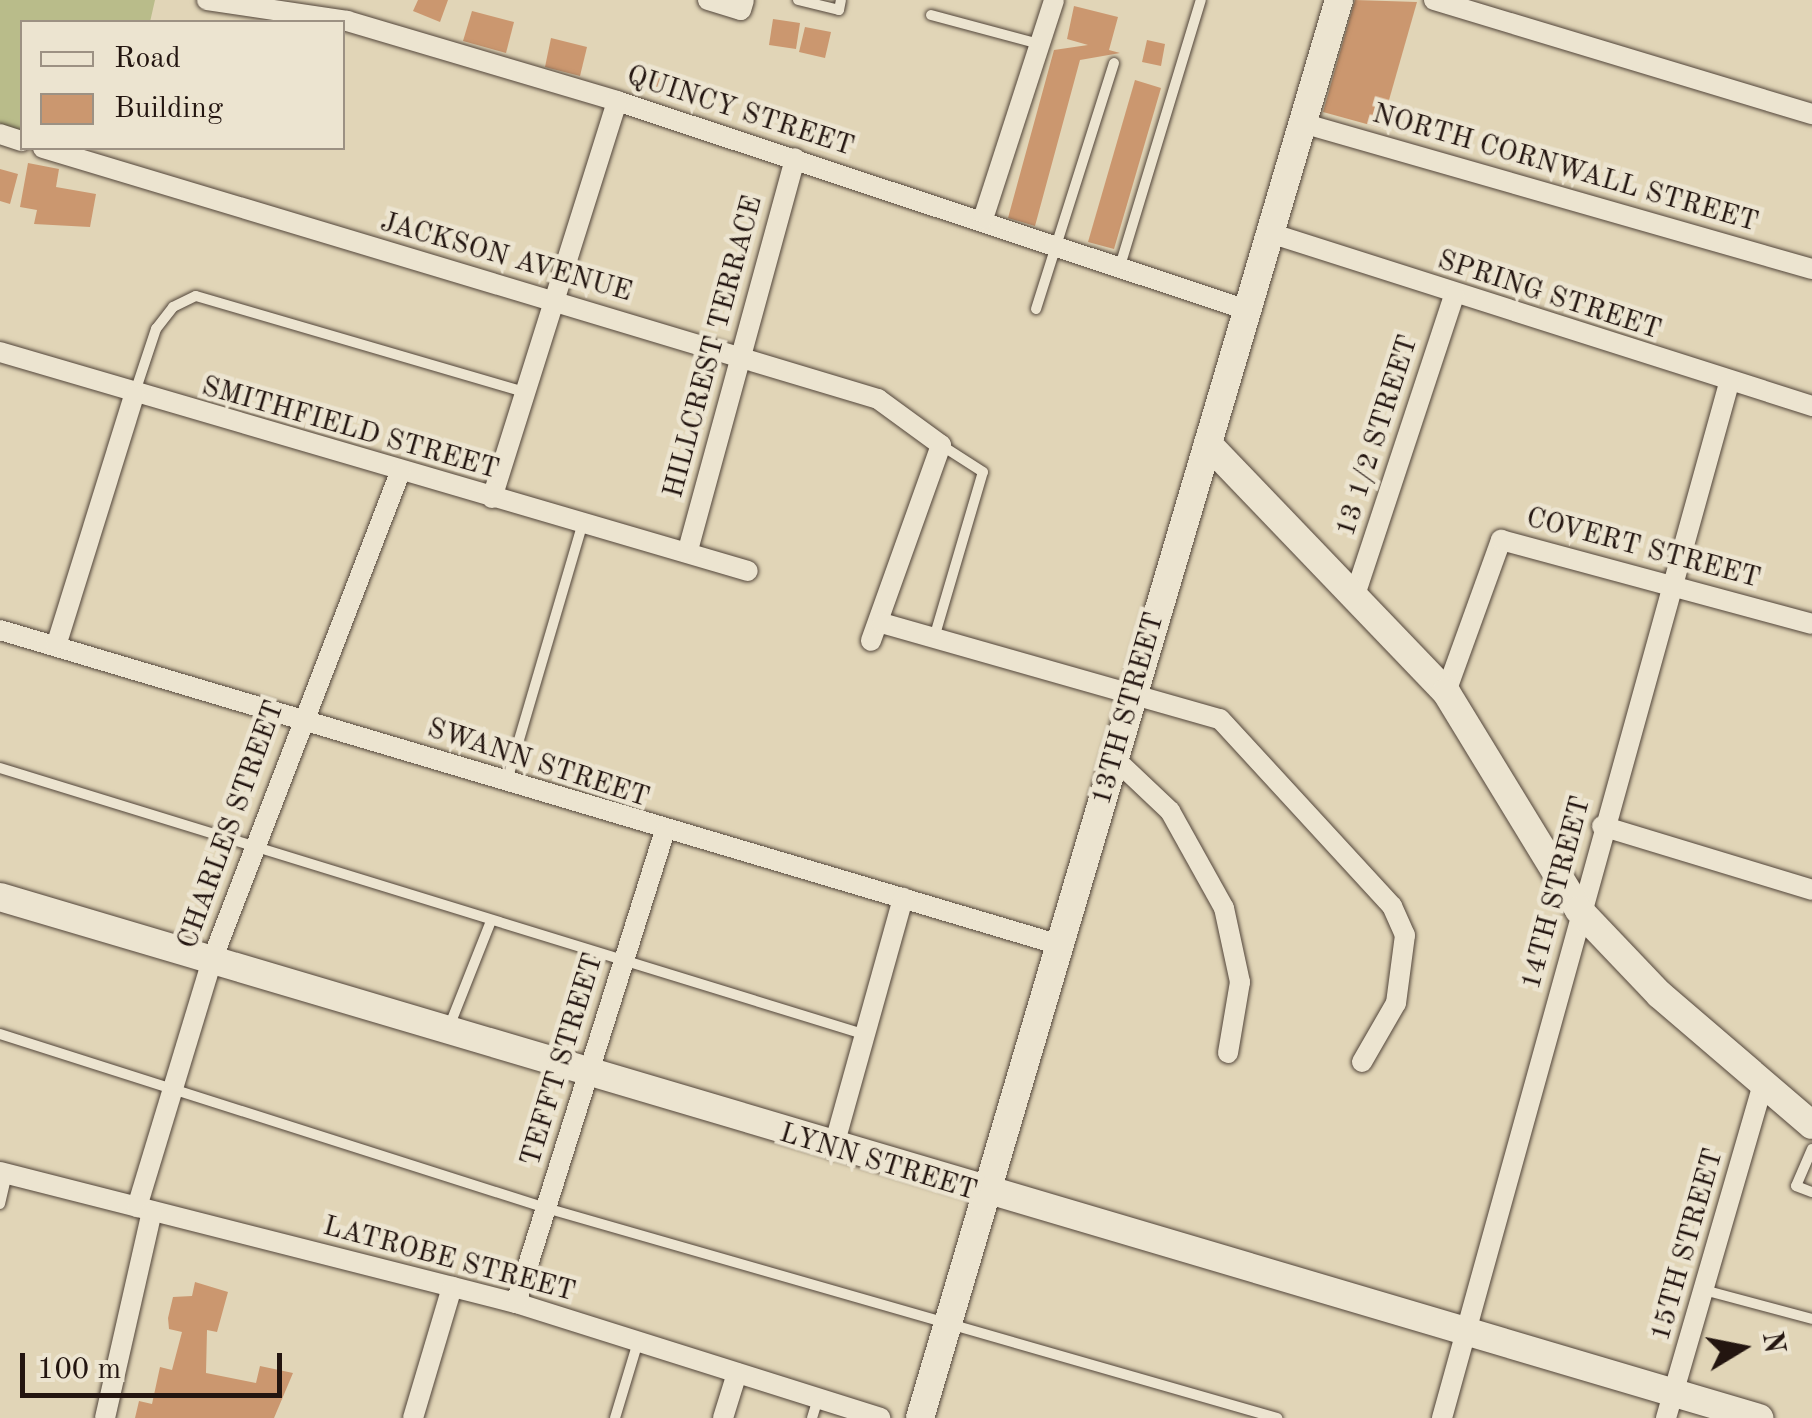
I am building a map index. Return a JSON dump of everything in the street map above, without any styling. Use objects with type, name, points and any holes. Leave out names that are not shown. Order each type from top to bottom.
[{"type":"street","name":"QUINCY STREET","points":[[207,0],[340,20]]},
{"type":"street","points":[[708,0],[743,5]]},
{"type":"street","points":[[984,219],[1054,0]]},
{"type":"street","name":"13TH STREET","points":[[920,1418],[1338,0]]},
{"type":"street","points":[[1434,0],[1812,114]]},
{"type":"street","name":"QUINCY STREET","points":[[345,21],[795,158],[1247,310]]},
{"type":"street","points":[[492,498],[529,394],[550,298],[617,101]]},
{"type":"street","name":"NORTH CORNWALL STREET","points":[[1302,122],[1812,269]]},
{"type":"street","name":"JACKSON AVENUE","points":[[51,150],[878,399],[942,446]]},
{"type":"street","name":"HILLCREST TERRACE","points":[[688,550],[738,354],[795,158]]},
{"type":"street","name":"SPRING STREET","points":[[1270,232],[1728,384],[1812,406]]},
{"type":"street","name":"13 1/2 STREET","points":[[1355,596],[1454,294]]},
{"type":"street","name":"SMITHFIELD STREET","points":[[0,352],[134,395],[582,526],[688,550],[748,571]]},
{"type":"street","name":"14TH STREET","points":[[1442,1418],[1469,1330],[1602,826],[1728,384]]},
{"type":"street","points":[[56,646],[134,395]]},
{"type":"street","points":[[1208,444],[1446,692],[1579,910],[1762,1088],[1812,1125]]},
{"type":"street","points":[[942,446],[876,632],[934,638],[1220,719],[1392,906],[1405,934],[1396,1003],[1362,1062]]},
{"type":"street","name":"CHARLES STREET","points":[[105,1418],[171,1087],[212,960],[302,714],[401,470]]},
{"type":"street","name":"COVERT STREET","points":[[1446,692],[1501,540],[1812,624]]},
{"type":"street","name":"SWANN STREET","points":[[0,630],[302,714],[506,785],[1060,945]]},
{"type":"street","points":[[1114,759],[1170,811],[1224,908],[1240,982],[1228,1053]]},
{"type":"street","points":[[1602,826],[1812,890]]},
{"type":"street","name":"TEFFT STREET","points":[[516,1303],[664,833]]},
{"type":"street","name":"LYNN STREET","points":[[0,897],[833,1150],[1469,1330],[1670,1404],[1758,1418]]},
{"type":"street","points":[[833,1150],[903,898]]},
{"type":"street","name":"15TH STREET","points":[[1670,1404],[1762,1088]]},
{"type":"street","name":"LATROBE STREET","points":[[4,1173],[516,1303],[737,1373],[815,1408],[880,1418]]},
{"type":"street","points":[[413,1418],[452,1287]]},
{"type":"street","points":[[723,1418],[737,1373]]},
{"type":"lane","points":[[798,0],[839,10],[842,0]]},
{"type":"lane","points":[[1120,266],[1200,0]]},
{"type":"lane","points":[[932,14],[1040,44]]},
{"type":"lane","points":[[1036,309],[1114,63]]},
{"type":"lane","points":[[134,395],[156,328],[173,307],[196,296],[529,394]]},
{"type":"lane","points":[[934,638],[983,472],[942,446]]},
{"type":"lane","points":[[506,785],[582,526]]},
{"type":"lane","points":[[0,768],[252,851],[863,1034]]},
{"type":"lane","points":[[447,1032],[491,921]]},
{"type":"lane","points":[[0,1034],[546,1208],[1277,1418]]},
{"type":"lane","points":[[1812,1149],[1796,1186],[1812,1192]]},
{"type":"lane","points":[[0,1204],[4,1173]]},
{"type":"lane","points":[[1703,1290],[1812,1319]]},
{"type":"lane","points":[[614,1418],[638,1342]]},
{"type":"green space","points":[[0,0],[155,0],[150,20],[20,20],[20,140],[0,134]]},
{"type":"building","points":[[418,0],[448,0],[440,22],[413,11]]},
{"type":"building","points":[[1355,0],[1417,2],[1381,128],[1323,112]]},
{"type":"building","points":[[1074,6],[1118,17],[1109,50],[1120,53],[1080,60],[1035,226],[1008,218],[1054,50],[1088,45],[1067,39]]},
{"type":"building","points":[[472,11],[514,22],[506,53],[463,41]]},
{"type":"building","points":[[773,19],[800,23],[796,49],[769,45]]},
{"type":"building","points":[[805,27],[831,32],[825,58],[799,52]]},
{"type":"building","points":[[551,38],[587,47],[580,76],[545,67]]},
{"type":"building","points":[[1147,40],[1165,44],[1161,66],[1142,62]]},
{"type":"building","points":[[654,71],[687,78],[681,101],[649,94]]},
{"type":"building","points":[[1135,80],[1161,88],[1114,249],[1088,242]]},
{"type":"building","points":[[28,163],[59,169],[56,187],[96,194],[90,227],[34,224],[37,210],[20,207]]},
{"type":"building","points":[[0,169],[18,174],[10,204],[0,201]]},
{"type":"building","points":[[195,1282],[228,1292],[217,1332],[207,1330],[206,1373],[256,1383],[260,1366],[293,1373],[274,1418],[135,1418],[139,1401],[152,1404],[160,1367],[172,1370],[182,1332],[169,1329],[173,1297],[192,1296]]}]
